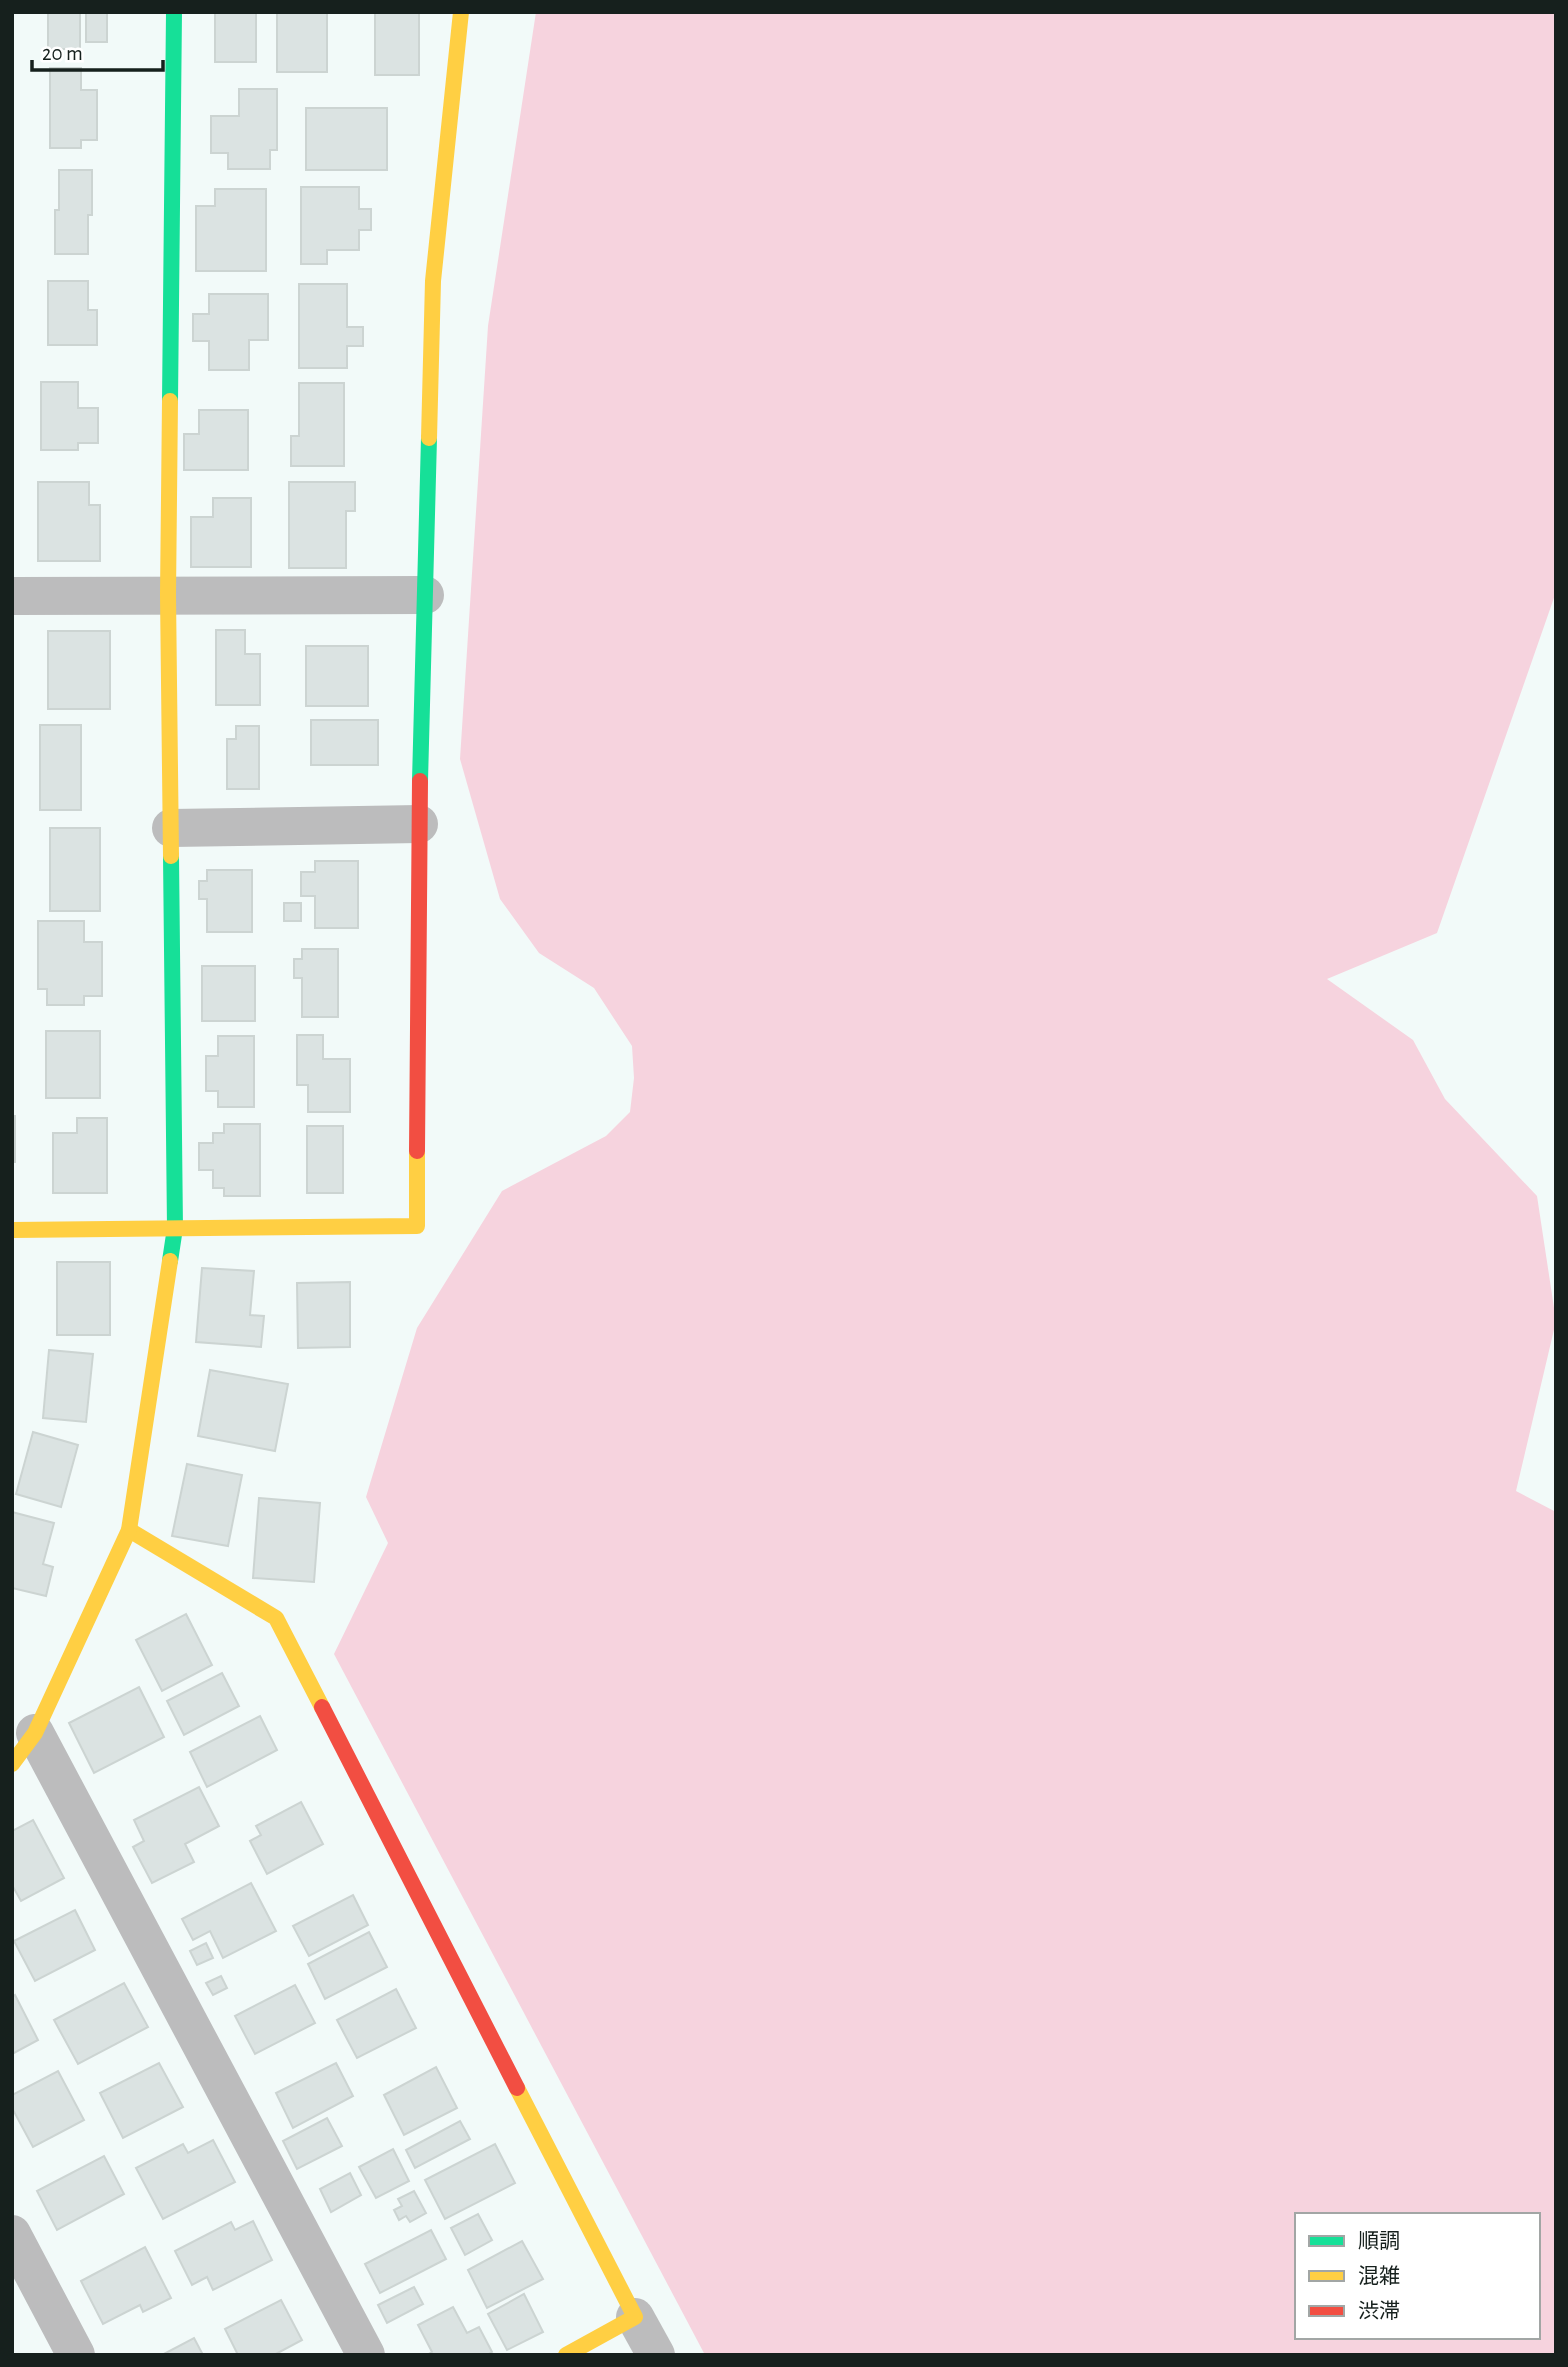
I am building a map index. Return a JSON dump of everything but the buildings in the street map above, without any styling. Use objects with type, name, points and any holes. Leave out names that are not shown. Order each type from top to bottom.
[{"type":"street","points":[[12,1764],[35,1733],[130,1530],[175,1228],[168,595],[174,12]]},
{"type":"street","points":[[12,1230],[417,1226],[419,824],[433,281],[461,12]]},
{"type":"street","points":[[12,596],[425,595]]},
{"type":"street","points":[[171,828],[419,824]]},
{"type":"street","points":[[130,1530],[276,1618],[656,2355]]},
{"type":"street","points":[[35,1733],[366,2355]]},
{"type":"street","points":[[12,2234],[76,2355]]},
{"type":"street","points":[[566,2355],[635,2317]]},
{"type":"shaded area","points":[[536,12],[1556,12],[1556,592],[1437,933],[1327,979],[1413,1040],[1445,1099],[1537,1196],[1556,1321],[1516,1491],[1556,1512],[1556,2355],[705,2355],[334,1654],[388,1543],[366,1497],[417,1328],[502,1191],[606,1136],[630,1112],[634,1078],[632,1046],[594,988],[539,953],[500,899],[460,759],[488,326]]},
{"type":"traffic: fast","points":[[170,401],[174,12]]},
{"type":"traffic: fast","points":[[420,781],[429,438]]},
{"type":"traffic: fast","points":[[170,1261],[175,1228],[171,856]]},
{"type":"traffic: slow","points":[[429,438],[433,281],[461,12]]},
{"type":"traffic: slow","points":[[170,401],[168,595],[171,856]]},
{"type":"traffic: slow","points":[[12,1230],[417,1226],[417,1151]]},
{"type":"traffic: slow","points":[[12,1764],[35,1733],[129,1530],[170,1261]]},
{"type":"traffic: slow","points":[[129,1530],[276,1618],[322,1707]]},
{"type":"traffic: slow","points":[[517,2088],[635,2317],[566,2355]]},
{"type":"traffic: jam","points":[[417,1151],[420,781]]},
{"type":"traffic: jam","points":[[322,1707],[517,2088]]}]
